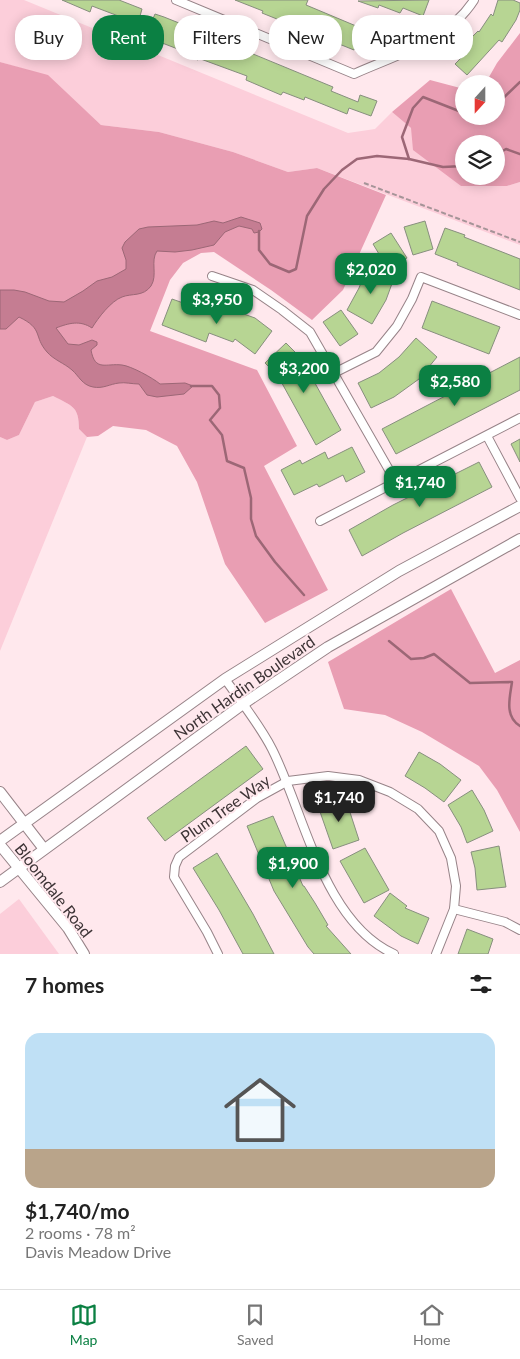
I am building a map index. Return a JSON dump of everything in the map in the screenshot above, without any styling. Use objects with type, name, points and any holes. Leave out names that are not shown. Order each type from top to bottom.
[{"type":"street","points":[[176,0],[354,74],[435,37],[455,22],[471,1]]},
{"type":"street","points":[[212,276],[253,290],[310,332],[396,482]]},
{"type":"street","points":[[334,373],[376,352],[397,326],[412,299],[420,277],[520,315]]},
{"type":"street","points":[[320,521],[520,418]]},
{"type":"street","points":[[487,436],[520,498]]},
{"type":"street","name":"North Hardin Boulevard","points":[[0,841],[225,679],[399,571],[520,506]]},
{"type":"street","name":"North Hardin Boulevard","points":[[0,882],[242,704],[328,647],[520,539]]},
{"type":"street","points":[[225,679],[271,746],[288,781],[311,847],[326,878],[348,914],[364,934],[384,950],[394,954]]},
{"type":"street","name":"Plum Tree Way","points":[[218,954],[174,877],[175,866],[179,857],[257,798],[288,781],[328,776],[359,780],[390,792],[418,809],[438,831],[451,858],[456,886],[454,909],[436,954]]},
{"type":"street","name":"Bloomdale Road","points":[[0,792],[44,849]]},
{"type":"street","name":"Bloomdale Road","points":[[0,845],[68,928],[84,954]]},
{"type":"street","points":[[454,909],[505,922],[520,930]]},
{"type":"path","points":[[364,183],[520,242]]},
{"type":"shaded area","points":[[0,0],[24,0],[61,15],[15,15],[15,60],[82,60],[82,24],[92,28],[92,60],[164,60],[164,57],[348,133],[375,129],[392,112],[411,128],[455,179],[455,185],[507,186],[520,182],[520,245],[317,168],[288,172],[233,152],[159,132],[101,125],[48,76],[0,62]]},
{"type":"shaded area","points":[[520,33],[520,182],[507,186],[461,186],[460,185],[505,185],[505,135],[455,135],[455,182],[413,150],[411,128],[392,112],[430,80],[455,87],[455,125],[505,125],[505,75],[490,75]]},
{"type":"shaded area","points":[[0,62],[48,75],[101,125],[159,132],[233,152],[288,172],[317,168],[386,195],[343,290],[312,320],[214,252],[201,253],[183,263],[170,280],[150,331],[257,370],[297,446],[264,466],[328,590],[265,623],[225,564],[197,482],[177,446],[146,430],[113,426],[98,436],[87,437],[79,429],[76,411],[65,402],[53,396],[35,402],[19,435],[7,440],[0,437]]},
{"type":"shaded area","points":[[241,217],[260,223],[262,229],[254,233],[252,229],[239,226],[225,232],[214,245],[175,252],[157,251],[154,259],[153,282],[148,289],[141,293],[118,299],[105,310],[92,328],[88,325],[74,323],[56,328],[68,344],[79,345],[92,340],[97,342],[97,345],[91,350],[98,364],[126,366],[160,384],[185,383],[193,386],[184,394],[157,397],[147,395],[139,384],[121,383],[100,387],[89,386],[66,365],[47,352],[35,329],[27,321],[19,317],[6,329],[0,329],[0,290],[25,292],[49,301],[64,302],[97,281],[112,277],[126,269],[126,260],[122,248],[125,242],[139,229],[197,225],[214,221],[223,223]]},
{"type":"shaded area","points":[[53,396],[65,402],[76,411],[79,429],[87,437],[0,651],[0,437],[7,440],[19,435],[35,402]]},
{"type":"shaded area","points":[[451,589],[495,673],[520,660],[520,832],[497,790],[479,766],[422,732],[385,715],[344,709],[328,662]]},
{"type":"shaded area","points":[[19,899],[59,954],[0,954],[0,914]]},
{"type":"building","points":[[62,0],[119,0],[142,9],[140,15],[116,15],[92,6],[90,12]]},
{"type":"building","points":[[235,0],[308,0],[306,5],[330,15],[269,16],[262,13],[263,11]]},
{"type":"building","points":[[429,0],[423,15],[403,8],[400,13],[379,5],[378,8],[358,1]]},
{"type":"building","points":[[498,0],[513,0],[520,3],[520,10],[516,20],[502,42],[499,40],[467,75],[455,64],[459,60],[473,60],[473,36],[479,32],[491,14],[493,16]]},
{"type":"building","points":[[164,17],[174,21],[174,48],[164,44]]},
{"type":"building","points":[[342,20],[352,24],[352,49],[342,45]]},
{"type":"building","points":[[259,56],[333,87],[331,91],[358,102],[360,95],[377,101],[371,116],[349,108],[347,114],[305,97],[304,100],[283,92],[281,95],[246,80],[247,76],[203,60],[259,60]]},
{"type":"building","points":[[425,221],[433,249],[413,255],[404,227]]},
{"type":"building","points":[[445,228],[520,259],[520,290],[457,265],[458,263],[435,254]]},
{"type":"building","points":[[391,233],[407,258],[388,269],[373,244]]},
{"type":"building","points":[[367,268],[394,278],[386,300],[372,324],[347,310]]},
{"type":"building","points":[[172,299],[220,316],[224,307],[255,318],[272,331],[255,354],[235,339],[233,342],[209,333],[206,342],[162,325]]},
{"type":"building","points":[[432,301],[500,327],[489,354],[422,328]]},
{"type":"building","points":[[341,310],[358,334],[340,346],[323,322]]},
{"type":"building","points":[[416,338],[437,357],[419,379],[394,397],[371,408],[358,383],[379,373],[399,357]]},
{"type":"building","points":[[286,343],[301,358],[341,430],[316,445],[278,376],[265,363]]},
{"type":"building","points":[[520,357],[520,390],[396,454],[382,429]]},
{"type":"building","points":[[520,439],[520,462],[511,444]]},
{"type":"building","points":[[352,447],[365,472],[346,482],[343,475],[319,487],[317,484],[294,495],[281,470],[300,460],[302,464],[325,452],[328,459]]},
{"type":"building","points":[[479,462],[492,487],[362,556],[349,530],[393,505]]},
{"type":"building","points":[[246,746],[263,769],[165,841],[147,818]]},
{"type":"building","points":[[419,752],[440,764],[461,780],[444,802],[405,776]]},
{"type":"building","points":[[472,790],[484,810],[493,831],[467,843],[461,827],[448,805]]},
{"type":"building","points":[[345,797],[359,840],[333,849],[318,806]]},
{"type":"building","points":[[273,816],[303,886],[328,925],[326,926],[351,954],[314,954],[274,891],[247,826]]},
{"type":"building","points":[[499,846],[506,887],[477,890],[471,852]]},
{"type":"building","points":[[365,848],[389,890],[364,903],[340,861]]},
{"type":"building","points":[[217,853],[274,954],[243,954],[193,868]]},
{"type":"building","points":[[390,893],[407,906],[405,908],[429,918],[418,944],[401,936],[374,916]]},
{"type":"building","points":[[467,929],[493,939],[488,954],[458,954]]},
{"type":"waterway","points":[[505,96],[520,82]]},
{"type":"waterway","points":[[409,159],[402,137],[413,108],[423,97],[455,109]]},
{"type":"waterway","points":[[505,150],[520,154]]},
{"type":"waterway","points":[[259,231],[259,250],[270,264],[289,272],[296,269],[307,216],[324,189],[342,170],[357,159],[377,156],[409,159],[443,167],[455,166]]},
{"type":"waterway","points":[[191,386],[212,386],[219,395],[220,408],[210,420],[222,435],[227,461],[244,468],[251,498],[251,519],[256,536],[275,562],[304,595]]},
{"type":"waterway","points":[[389,641],[411,659],[424,658],[434,654],[470,683],[512,682],[509,700],[510,712],[515,722],[520,726]]}]
